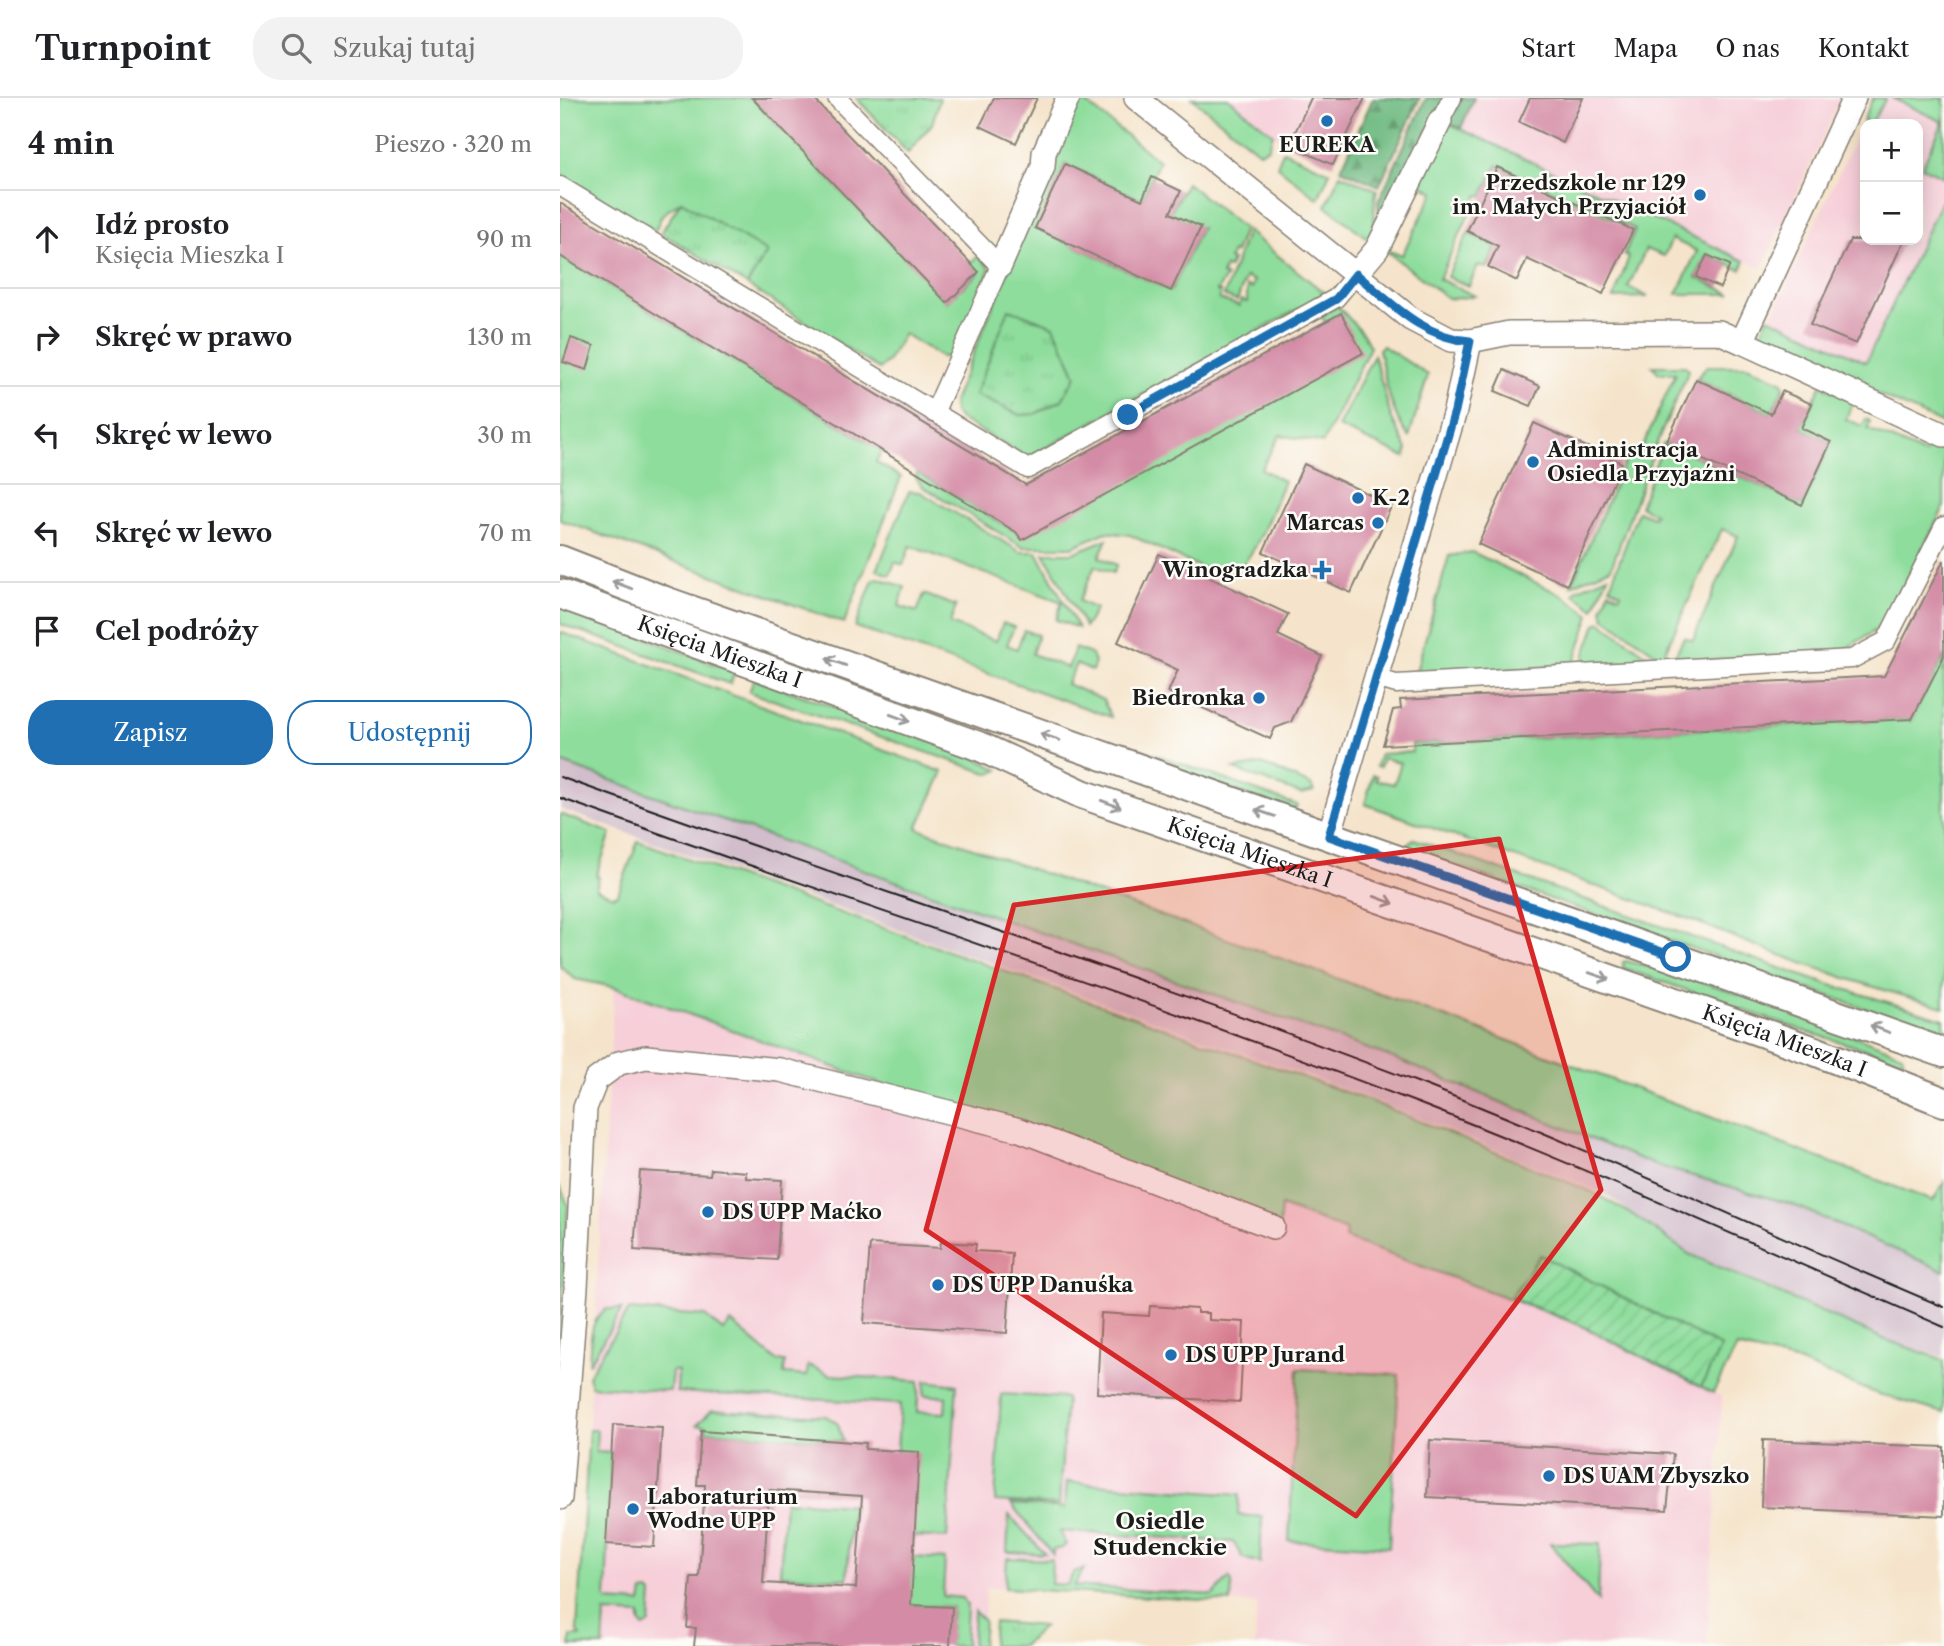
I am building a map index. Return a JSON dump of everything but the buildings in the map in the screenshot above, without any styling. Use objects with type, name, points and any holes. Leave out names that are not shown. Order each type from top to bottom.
[{"type":"street","points":[[837,98],[1000,266]]},
{"type":"street","points":[[934,413],[1043,167],[1044,153],[1068,98]]},
{"type":"street","points":[[1136,98],[1411,319],[1435,334],[1451,340],[1470,341],[1509,333],[1719,332],[1944,435]]},
{"type":"street","points":[[560,186],[1028,469],[1336,299],[1377,249],[1452,98]]},
{"type":"street","points":[[1742,342],[1854,98]]},
{"type":"street","points":[[1320,877],[1329,836],[1455,411],[1470,341]]},
{"type":"street","points":[[1376,678],[1396,684],[1852,659],[1886,641],[1944,526]]},
{"type":"street","name":"Księcia Mieszka I","points":[[560,560],[665,601],[1944,1054]]},
{"type":"street","name":"Księcia Mieszka I","points":[[560,594],[981,747],[1082,794],[1815,1051],[1944,1102]]},
{"type":"street","points":[[560,1498],[576,1288],[571,1172],[588,1096],[596,1080],[609,1068],[633,1058],[780,1070],[1020,1130],[1273,1227]]},
{"type":"highlighted area","points":[[1499,839],[1601,1190],[1356,1516],[926,1230],[1014,905]]},
{"type":"shaded area","name":"EUREKA","points":[[1227,98],[1365,98],[1333,165],[1284,142]]},
{"type":"shaded area","name":"Przedszkole nr 129 im. Małych Przyjaciół","points":[[1474,98],[1841,98],[1762,268],[1461,128]]},
{"type":"shaded area","points":[[1874,98],[1944,99],[1944,385],[1761,340],[1860,128],[1860,245],[1923,245],[1923,119],[1864,119]]},
{"type":"shaded area","points":[[560,762],[1388,1056],[1638,1159],[1791,1204],[1944,1271],[1944,1357],[1895,1343],[1688,1252],[1605,1194],[1369,1098],[560,809]]},
{"type":"shaded area","points":[[614,987],[1279,1228],[1280,1206],[1347,1230],[1345,1239],[1578,1324],[1722,1397],[1707,1646],[1255,1646],[1257,1604],[986,1587],[982,1646],[576,1646]]},
{"type":"green space","points":[[560,98],[752,98],[947,302],[979,273],[970,263],[978,256],[990,268],[955,358],[942,357],[904,334],[887,362],[879,369],[747,285],[766,252],[681,201],[662,215],[655,231],[560,174]]},
{"type":"green space","points":[[856,98],[940,98],[932,124],[908,153]]},
{"type":"green space","points":[[1080,98],[1159,161],[1142,200],[1065,164],[1036,228],[1171,291],[1201,228],[1170,213],[1187,183],[1244,229],[1235,253],[1232,252],[1229,259],[1232,261],[1229,268],[1225,267],[1222,275],[1226,277],[1217,291],[1221,292],[1219,299],[1239,306],[1241,300],[1247,302],[1247,286],[1252,288],[1254,281],[1246,277],[1237,301],[1224,296],[1247,231],[1326,294],[1028,458],[960,419],[954,413],[953,402]]},
{"type":"green space","points":[[1192,98],[1228,98],[1273,134],[1268,148],[1259,152]]},
{"type":"green space","points":[[1373,98],[1420,98],[1379,186],[1341,169]]},
{"type":"green space","points":[[1426,98],[1446,98],[1380,221],[1378,202]]},
{"type":"green space","points":[[1461,98],[1474,98],[1461,128],[1448,123]]},
{"type":"green space","points":[[1873,98],[1886,98],[1874,119],[1863,119]]},
{"type":"green space","points":[[1892,98],[1944,98],[1944,177],[1923,167],[1943,122]]},
{"type":"green space","points":[[1448,123],[1745,261],[1741,270],[1707,255],[1696,277],[1731,294],[1677,294],[1697,251],[1672,239],[1664,256],[1646,249],[1628,287],[1648,297],[1614,298],[1629,257],[1624,255],[1635,229],[1497,165],[1482,196],[1478,195],[1439,279],[1475,296],[1452,299],[1446,297],[1385,250],[1402,255],[1434,192],[1419,184]]},
{"type":"green space","points":[[1283,151],[1330,172],[1318,199],[1277,166]]},
{"type":"green space","points":[[1340,174],[1377,190],[1371,241],[1326,206]]},
{"type":"green space","points":[[681,201],[767,252],[747,285],[661,233]]},
{"type":"green space","points":[[1941,201],[1944,202],[1943,424],[1758,340],[1768,317],[1866,362],[1921,245],[1923,245]]},
{"type":"green space","points":[[1468,233],[1496,246],[1487,268],[1478,265],[1469,286],[1447,277]]},
{"type":"green space","points":[[560,256],[882,451],[876,462],[901,477],[844,623],[560,520]]},
{"type":"green space","points":[[1338,306],[1363,334],[1370,347],[1323,443],[1280,435],[1261,469],[1284,481],[1251,554],[1231,574],[1219,576],[1130,535],[1106,532],[1072,547],[1023,547],[922,486],[916,478],[917,472],[1023,536],[1341,313],[1325,322],[1321,316]]},
{"type":"green space","points":[[1009,309],[1054,326],[1076,376],[1062,400],[1035,414],[1020,415],[975,395]]},
{"type":"green space","points":[[1383,346],[1428,375],[1409,437],[1397,417],[1389,395],[1379,349]]},
{"type":"green space","points":[[1374,355],[1391,417],[1407,449],[1405,457],[1338,427]]},
{"type":"green space","points":[[1652,366],[1685,366],[1689,370],[1658,440],[1611,568],[1571,585],[1630,450],[1639,454],[1676,373],[1659,373]]},
{"type":"green space","points":[[1707,366],[1747,366],[1783,382],[1784,387],[1771,414],[1696,379]]},
{"type":"green space","points":[[1821,385],[1853,401],[1846,419],[1862,426],[1866,419],[1870,421],[1868,429],[1925,454],[1933,438],[1944,446],[1944,507],[1884,625],[1839,653],[1672,662],[1684,637],[1693,640],[1738,536],[1722,529],[1662,658],[1604,617],[1602,609],[1609,591],[1619,596],[1621,593],[1610,587],[1638,511],[1653,517],[1655,514],[1640,506],[1663,444],[1666,443],[1802,505],[1831,442],[1801,428]]},
{"type":"green space","points":[[909,491],[920,492],[1021,552],[1037,552],[1078,628],[1056,620],[1062,602],[910,546],[903,565],[895,562],[890,575],[877,570]]},
{"type":"green space","points":[[1107,539],[1099,557],[1117,565],[1113,573],[1095,566],[1079,601],[1096,609],[1085,627],[1044,553],[1073,553]]},
{"type":"green space","points":[[1472,552],[1564,596],[1590,615],[1573,666],[1415,675],[1449,556]]},
{"type":"green space","points":[[1608,576],[1594,609],[1574,594],[1576,590]]},
{"type":"green space","points":[[878,578],[905,587],[899,606],[917,612],[924,594],[956,606],[950,624],[996,641],[1003,623],[1014,627],[1007,645],[1017,649],[1024,630],[1038,635],[1032,654],[1068,668],[1075,648],[1091,654],[1095,662],[1092,671],[1076,664],[1067,684],[1103,700],[1111,717],[855,627],[873,580]]},
{"type":"green space","points":[[560,605],[735,672],[730,684],[560,624]]},
{"type":"green space","points":[[1601,622],[1657,662],[1586,665],[1584,657],[1596,624]]},
{"type":"green space","points":[[560,632],[943,772],[917,828],[1475,1028],[1933,1201],[1944,1182],[1944,1271],[1791,1204],[1655,1165],[1388,1056],[560,762]]},
{"type":"green space","points":[[1944,656],[1944,1007],[1819,969],[1697,922],[1365,804],[1373,775],[1377,776],[1376,780],[1394,784],[1401,763],[1383,758],[1380,767],[1376,766],[1380,754],[1412,752],[1412,744],[1910,719],[1910,722]]},
{"type":"green space","points":[[754,679],[961,750],[999,770],[990,774],[749,692]]},
{"type":"green space","points":[[1137,748],[1297,805],[1294,811],[1136,756]]},
{"type":"green space","points":[[1262,764],[1311,785],[1314,791],[1301,794],[1234,769]]},
{"type":"green space","points":[[560,814],[611,833],[596,876],[599,877],[596,889],[613,896],[618,894],[638,841],[1370,1101],[1590,1191],[1635,1216],[1689,1254],[1886,1340],[1944,1360],[1944,1413],[1878,1394],[1795,1361],[1737,1347],[1713,1393],[1578,1324],[1345,1238],[1346,1230],[1281,1206],[1279,1229],[614,987],[575,979],[560,966]]},
{"type":"green space","points":[[1414,839],[1811,979],[1944,1019],[1944,1036],[1404,848]]},
{"type":"green space","points":[[1623,962],[1765,1003],[1902,1054],[1904,1061],[1804,1031],[1623,968]]},
{"type":"green space","points":[[560,1186],[568,1205],[560,1346]]},
{"type":"green space","points":[[1540,1255],[1721,1347],[1701,1387],[1578,1324],[1510,1298]]},
{"type":"green space","points":[[607,1309],[622,1309],[589,1364],[593,1326],[596,1319]]},
{"type":"green space","points":[[629,1310],[705,1316],[723,1331],[731,1322],[777,1361],[785,1362],[784,1374],[807,1376],[808,1365],[831,1375],[919,1381],[917,1412],[945,1413],[946,1397],[924,1395],[925,1381],[957,1385],[947,1538],[914,1536],[897,1451],[900,1404],[677,1392],[678,1371],[672,1371],[670,1391],[591,1386],[588,1376]]},
{"type":"green space","points":[[1298,1369],[1399,1375],[1389,1547],[1289,1541]]},
{"type":"green space","points":[[1001,1394],[1066,1398],[1059,1505],[995,1501]]},
{"type":"green space","points":[[712,1410],[826,1416],[838,1424],[843,1441],[705,1431],[706,1426],[697,1425]]},
{"type":"green space","points":[[589,1430],[597,1430],[596,1452],[611,1453],[606,1601],[641,1603],[643,1592],[649,1591],[652,1594],[650,1623],[644,1627],[640,1623],[640,1615],[605,1613],[603,1646],[570,1646],[571,1636],[581,1636],[577,1630]]},
{"type":"green space","points":[[1067,1482],[1239,1495],[1238,1515],[1262,1517],[1260,1563],[1243,1558],[1233,1542],[1059,1531],[1066,1544],[1053,1550],[1053,1555],[1011,1504],[1065,1508]]},
{"type":"green space","points":[[785,1501],[852,1505],[847,1579],[780,1575]]},
{"type":"green space","points":[[1009,1515],[1045,1554],[1007,1552]]},
{"type":"green space","points":[[1550,1543],[1600,1544],[1598,1601]]},
{"type":"green space","points":[[913,1557],[945,1559],[943,1596],[962,1598],[967,1605],[965,1646],[949,1646],[952,1607],[905,1605]]},
{"type":"green space","points":[[1007,1558],[1052,1560],[1051,1584],[1067,1585],[1074,1572],[1084,1569],[1074,1586],[1213,1595],[1229,1578],[1232,1582],[1231,1602],[1005,1588]]},
{"type":"green space","points":[[974,1611],[984,1621],[982,1646],[972,1646]]},
{"type":"green space","points":[[994,1622],[1044,1626],[1023,1646],[992,1646]]},
{"type":"tram line","points":[[560,777],[1214,1006],[1430,1087],[1560,1140],[1944,1307]]},
{"type":"tram line","points":[[560,798],[1316,1064],[1620,1185],[1944,1327]]},
{"type":"place","name":"EUREKA","points":[[1327,121]]},
{"type":"place","name":"Przedszkole nr 129 im. Małych Przyjaciół","points":[[1700,195]]},
{"type":"place","name":"Administracja Osiedla Przyjaźni","points":[[1533,462]]},
{"type":"place","name":"K-2","points":[[1358,498]]},
{"type":"place","name":"Marcas","points":[[1378,523]]},
{"type":"place","name":"Winogradzka","points":[[1322,570]]},
{"type":"place","name":"Biedronka","points":[[1259,698]]},
{"type":"place","name":"DS UPP Maćko","points":[[708,1212]]},
{"type":"place","name":"DS UPP Danuśka","points":[[938,1285]]},
{"type":"place","name":"DS UPP Jurand","points":[[1171,1355]]},
{"type":"place","name":"DS UAM Zbyszko","points":[[1549,1476]]},
{"type":"place","name":"Laboraturium Wodne UPP","points":[[633,1509]]},
{"type":"district","name":"Osiedle Studenckie","points":[[1160,1534]]},
{"type":"route","points":[[1128,415],[1336,299],[1356,274],[1411,319],[1435,334],[1451,340],[1470,341],[1455,411],[1329,836],[1676,957]]}]
